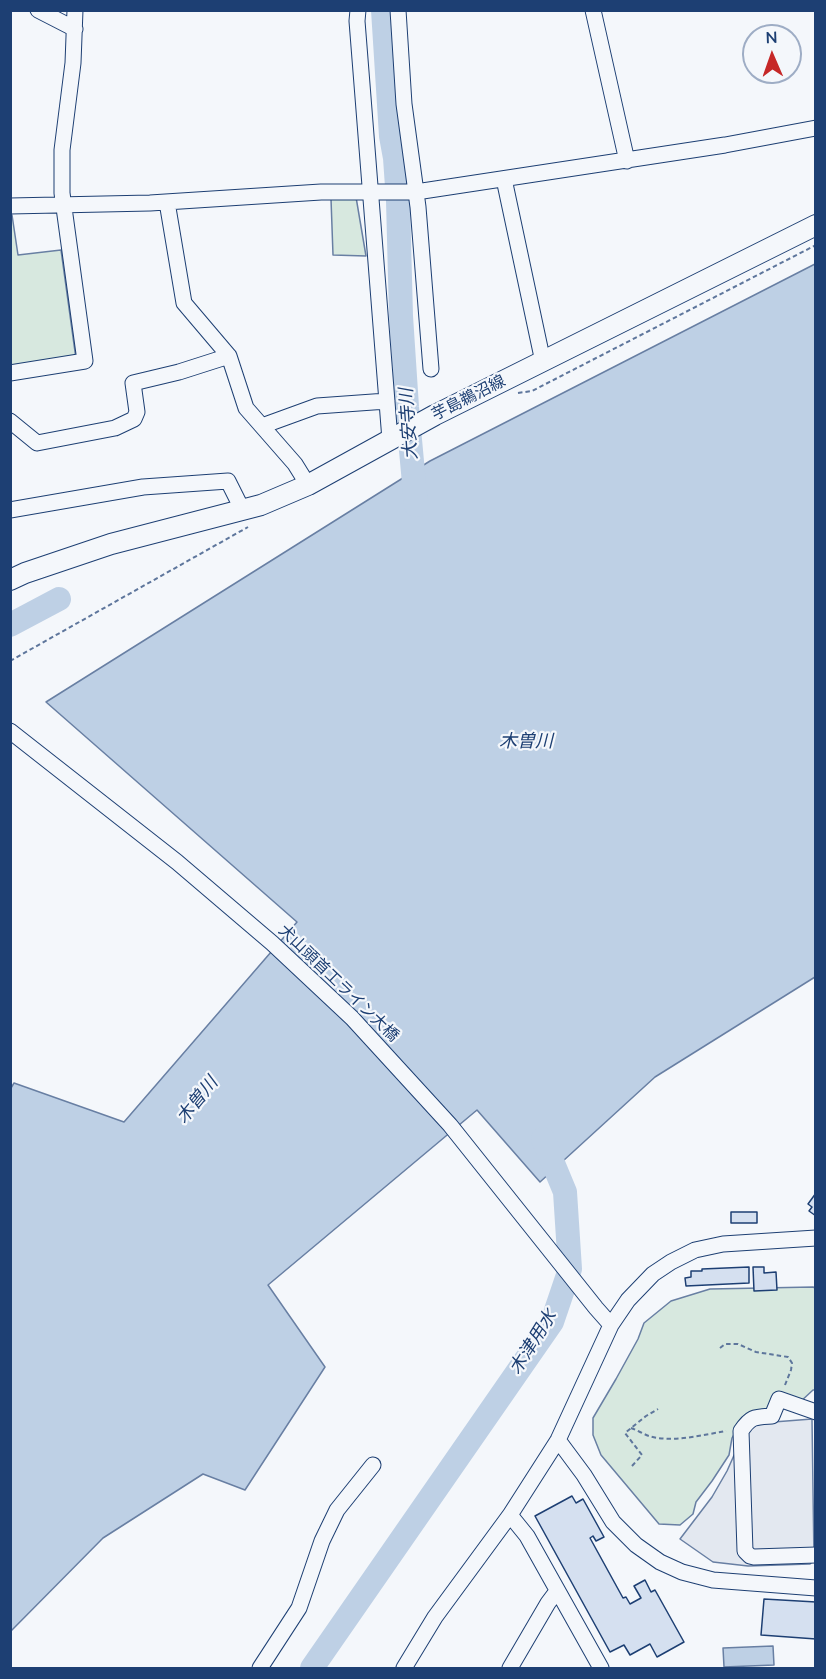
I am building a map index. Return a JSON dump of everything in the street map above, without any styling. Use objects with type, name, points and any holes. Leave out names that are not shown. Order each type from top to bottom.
[{"type":"main road","name":"芋島鵜沼線","points":[[10,580],[111,544],[261,505],[308,485],[435,416],[816,225]]},
{"type":"street","points":[[38,10],[75,29]]},
{"type":"street","points":[[10,373],[85,361],[63,206],[62,150],[73,63],[75,10]]},
{"type":"street","points":[[358,10],[357,21],[374,192],[387,401],[393,438]]},
{"type":"street","points":[[398,10],[404,104],[431,369]]},
{"type":"street","points":[[593,10],[627,161]]},
{"type":"street","points":[[10,206],[167,202],[238,196],[413,192],[627,161],[816,128]]},
{"type":"street","points":[[504,179],[543,362]]},
{"type":"street","points":[[167,202],[184,303],[229,356],[246,408],[296,464],[308,485]]},
{"type":"street","points":[[10,421],[37,443],[115,428],[135,420],[137,412],[133,383],[179,372],[229,356]]},
{"type":"street","points":[[262,426],[317,406],[387,401]]},
{"type":"street","points":[[10,510],[143,488],[228,481],[242,510]]},
{"type":"street","name":"犬山頭首工ライン大橋","points":[[10,731],[177,862],[272,944],[352,1018],[450,1125],[611,1325]]},
{"type":"street","points":[[404,1668],[435,1617],[510,1515],[558,1440],[611,1325],[628,1300],[653,1274],[695,1250],[723,1244],[816,1238]]},
{"type":"street","points":[[816,1413],[779,1399],[772,1416],[752,1419],[741,1431],[745,1551],[754,1557],[816,1556]]},
{"type":"street","points":[[558,1440],[584,1475],[613,1522],[636,1545],[660,1562],[682,1572],[713,1580],[816,1587]]},
{"type":"street","points":[[260,1668],[299,1608],[322,1541],[337,1510],[373,1465]]},
{"type":"street","points":[[510,1515],[527,1536],[601,1668]]},
{"type":"street","points":[[510,1668],[557,1591]]},
{"type":"path","points":[[720,1348],[725,1344],[738,1344],[756,1352],[788,1357],[792,1363],[791,1370],[779,1399]]},
{"type":"path","points":[[632,1466],[642,1455],[625,1433],[658,1409]]},
{"type":"path","points":[[631,1428],[649,1436],[669,1438],[741,1431]]},
{"type":"shaded area","points":[[356,197],[366,256],[333,255],[331,199]]},
{"type":"shaded area","points":[[10,215],[12,215],[18,255],[61,250],[76,359],[11,367]]},
{"type":"shaded area","points":[[815,1288],[815,1390],[799,1403],[742,1420],[732,1438],[729,1455],[696,1502],[693,1514],[680,1525],[659,1524],[601,1455],[593,1435],[593,1418],[638,1339],[644,1323],[671,1301],[710,1289]]},
{"type":"shaded area","points":[[812,1419],[814,1560],[810,1564],[748,1566],[713,1562],[680,1539],[712,1497],[727,1471],[748,1424]]},
{"type":"water","name":"木曽川","points":[[815,264],[815,977],[655,1077],[540,1182],[477,1110],[268,1285],[325,1367],[245,1490],[203,1474],[103,1538],[11,1631],[11,1088],[14,1083],[124,1122],[297,922],[46,702],[430,461]]},
{"type":"water","points":[[773,1646],[774,1665],[724,1667],[723,1648]]},
{"type":"building","points":[[816,1193],[816,1216],[809,1211],[812,1207],[808,1204]]},
{"type":"building","points":[[731,1212],[757,1212],[757,1223],[731,1223]]},
{"type":"building","points":[[749,1267],[749,1283],[686,1286],[685,1278],[691,1277],[691,1271]]},
{"type":"building","points":[[753,1267],[764,1267],[764,1273],[776,1272],[777,1290],[754,1291]]},
{"type":"building","points":[[572,1496],[576,1503],[583,1499],[604,1537],[596,1541],[593,1536],[590,1538],[623,1598],[626,1597],[630,1604],[641,1598],[634,1586],[645,1580],[651,1592],[655,1590],[684,1642],[657,1657],[650,1644],[630,1655],[624,1645],[610,1652],[535,1516]]},
{"type":"building","points":[[764,1599],[816,1602],[816,1639],[761,1635]]},
{"type":"waterway","name":"大安寺川","points":[[383,10],[391,136],[398,201],[401,316],[407,407],[416,505]]},
{"type":"waterway","points":[[10,625],[59,599]]},
{"type":"waterway","name":"木津用水","points":[[312,1668],[552,1322],[570,1269],[565,1192],[543,1139]]}]
